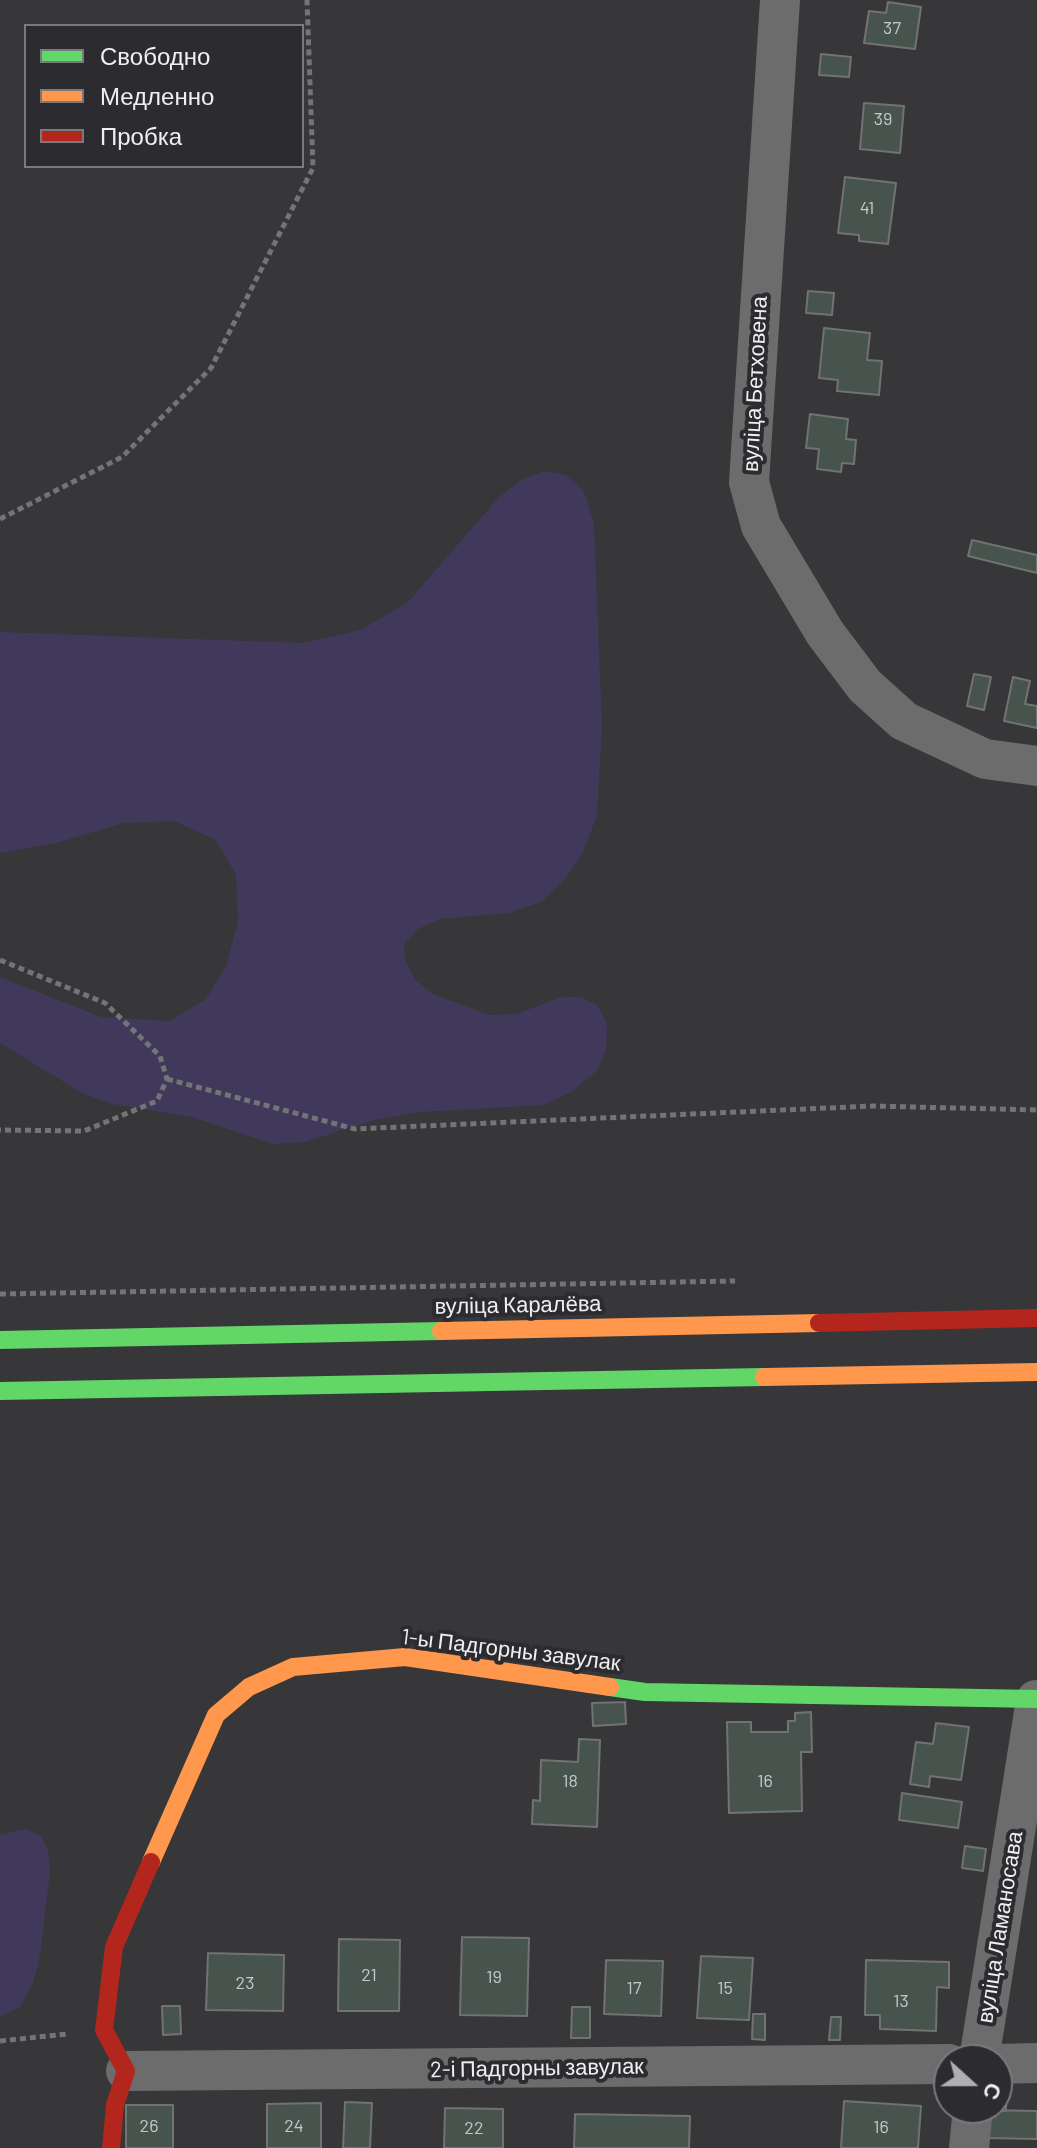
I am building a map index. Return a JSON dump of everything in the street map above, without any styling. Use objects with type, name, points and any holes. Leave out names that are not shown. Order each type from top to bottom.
[{"type":"main road","name":"вуліца Каралёва","points":[[0,1340],[1037,1318]]},
{"type":"main road","points":[[0,1391],[1037,1372]]},
{"type":"main road","name":"1-ы Падгорны завулак","points":[[104,2030],[114,1947],[216,1715],[249,1687],[293,1667],[405,1657],[645,1692],[1036,1700]]},
{"type":"main road","points":[[104,2030],[126,2071],[115,2105],[111,2148]]},
{"type":"street","name":"вуліца Бетховена","points":[[780,0],[749,482],[761,526],[825,633],[865,686],[904,721],[985,759],[1037,766]]},
{"type":"street","name":"вуліца Ламаносава","points":[[982,2044],[1036,1700]]},
{"type":"street","points":[[1013,2064],[1037,2063]]},
{"type":"street","name":"2-і Падгорны завулак","points":[[126,2071],[933,2064]]},
{"type":"street","points":[[969,2148],[971,2124]]},
{"type":"path","points":[[0,519],[122,457],[211,368],[313,168],[307,0]]},
{"type":"path","points":[[0,960],[105,1003],[160,1056],[167,1079],[157,1101],[84,1131],[0,1130]]},
{"type":"path","points":[[167,1079],[355,1129],[873,1106],[1037,1110]]},
{"type":"path","points":[[0,1294],[746,1280]]},
{"type":"path","points":[[0,2041],[104,2030]]},
{"type":"shaded area","points":[[545,471],[566,475],[584,491],[594,525],[602,727],[597,815],[583,853],[566,878],[541,902],[508,913],[440,919],[418,929],[404,944],[406,962],[415,980],[433,994],[489,1015],[516,1014],[562,997],[581,997],[597,1005],[607,1023],[606,1049],[597,1071],[571,1092],[544,1105],[421,1112],[379,1119],[304,1142],[273,1144],[192,1117],[112,1104],[82,1093],[0,1043],[0,977],[101,1017],[170,1021],[206,999],[226,966],[238,922],[236,875],[216,840],[174,821],[124,823],[56,843],[0,853],[0,632],[303,643],[361,630],[408,602],[499,497],[524,478]]},
{"type":"shaded area","points":[[25,1829],[40,1835],[48,1849],[50,1872],[40,1955],[33,1983],[20,2007],[0,2017],[0,1835]]},
{"type":"building","points":[[888,2],[921,7],[915,49],[864,43],[869,11],[886,13]]},
{"type":"building","points":[[821,54],[851,57],[849,77],[819,75]]},
{"type":"building","points":[[864,103],[904,106],[900,153],[860,149]]},
{"type":"building","points":[[845,177],[896,183],[888,244],[859,241],[859,235],[838,233]]},
{"type":"building","points":[[808,291],[834,293],[832,315],[806,313]]},
{"type":"building","points":[[824,328],[870,333],[867,360],[882,361],[879,395],[837,391],[838,380],[819,378]]},
{"type":"building","points":[[810,414],[848,419],[846,439],[856,440],[854,464],[842,463],[841,472],[817,469],[819,449],[806,448]]},
{"type":"building","points":[[972,540],[1037,555],[1037,573],[968,556]]},
{"type":"building","points":[[974,674],[991,677],[984,710],[967,706]]},
{"type":"building","points":[[1013,677],[1030,681],[1025,704],[1037,706],[1037,728],[1004,721]]},
{"type":"building","points":[[625,1702],[626,1724],[593,1726],[592,1703]]},
{"type":"building","points":[[811,1712],[812,1752],[801,1752],[802,1811],[729,1813],[727,1722],[751,1722],[751,1732],[788,1732],[788,1721],[795,1721],[795,1713]]},
{"type":"building","points":[[936,1723],[969,1727],[961,1780],[930,1776],[929,1787],[910,1784],[916,1742],[933,1744]]},
{"type":"building","points":[[579,1739],[600,1740],[597,1827],[532,1824],[533,1800],[540,1801],[541,1760],[578,1762]]},
{"type":"building","points":[[902,1793],[962,1802],[958,1828],[899,1820]]},
{"type":"building","points":[[965,1846],[986,1849],[983,1871],[962,1868]]},
{"type":"building","points":[[462,1937],[529,1938],[527,2016],[460,2015]]},
{"type":"building","points":[[339,1939],[400,1940],[399,2011],[338,2011]]},
{"type":"building","points":[[208,1953],[284,1955],[283,2011],[206,2010]]},
{"type":"building","points":[[701,1956],[753,1958],[749,2020],[697,2018]]},
{"type":"building","points":[[606,1960],[663,1961],[661,2016],[604,2014]]},
{"type":"building","points":[[866,1960],[949,1962],[949,1988],[937,1987],[936,2031],[880,2029],[880,2015],[865,2015]]},
{"type":"building","points":[[162,2006],[180,2006],[181,2034],[163,2035]]},
{"type":"building","points":[[572,2007],[590,2007],[590,2038],[571,2038]]},
{"type":"building","points":[[753,2014],[765,2014],[765,2040],[752,2039]]},
{"type":"building","points":[[831,2017],[841,2017],[840,2040],[829,2040]]},
{"type":"building","points":[[844,2101],[921,2106],[918,2148],[841,2148]]},
{"type":"building","points":[[345,2102],[372,2103],[370,2148],[343,2148]]},
{"type":"building","points":[[321,2103],[321,2148],[267,2148],[267,2104]]},
{"type":"building","points":[[126,2105],[173,2105],[173,2148],[126,2148]]},
{"type":"building","points":[[445,2108],[503,2109],[503,2148],[444,2148]]},
{"type":"building","points":[[1013,2111],[1037,2111],[1037,2139],[987,2138],[987,2124],[1013,2124]]},
{"type":"building","points":[[575,2114],[690,2116],[689,2148],[574,2148]]},
{"type":"traffic: fast","points":[[0,1340],[441,1331]]},
{"type":"traffic: fast","points":[[0,1391],[764,1377]]},
{"type":"traffic: fast","points":[[610,1687],[645,1692],[1037,1699]]},
{"type":"traffic: slow","points":[[441,1331],[819,1323]]},
{"type":"traffic: slow","points":[[764,1377],[1037,1372]]},
{"type":"traffic: slow","points":[[151,1862],[216,1715],[249,1687],[293,1667],[405,1657],[610,1687]]},
{"type":"traffic: jam","points":[[819,1323],[1037,1318]]},
{"type":"traffic: jam","points":[[111,2148],[115,2105],[126,2071],[104,2030],[114,1947],[151,1862]]}]
